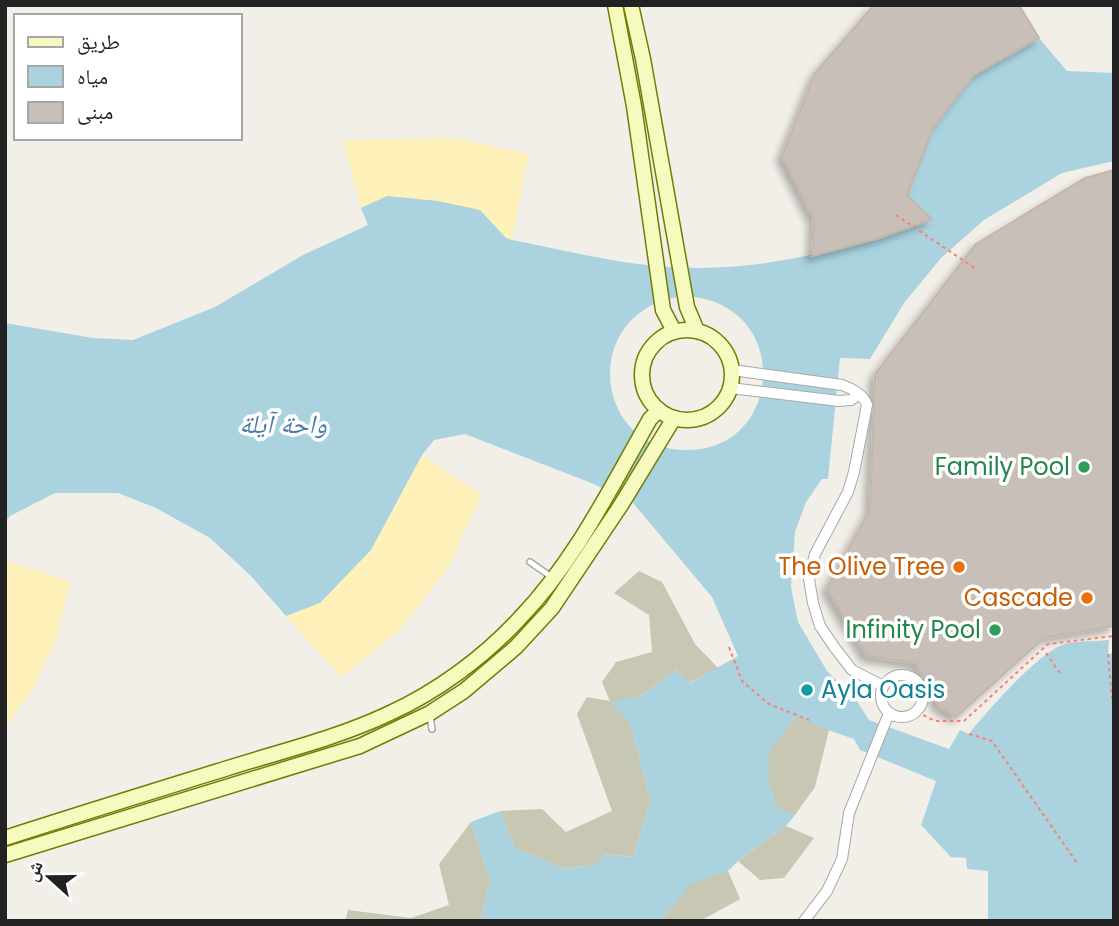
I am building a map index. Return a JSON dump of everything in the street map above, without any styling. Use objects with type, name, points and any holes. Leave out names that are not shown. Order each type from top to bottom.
[{"type":"street","points":[[615,5],[634,106],[663,310],[674,331]]},
{"type":"street","points":[[631,5],[687,307],[698,331]]},
{"type":"street","points":[[654,253],[676,252]]},
{"type":"street","points":[[674,331],[698,331],[721,345],[737,371],[736,388],[708,414],[671,422],[654,414],[645,390],[643,366],[654,344],[674,331]]},
{"type":"street","points":[[737,371],[842,385],[852,388],[866,400],[848,492],[815,554],[809,579],[820,626],[835,648],[852,670],[883,686]]},
{"type":"street","points":[[736,388],[839,401],[851,400],[858,395]]},
{"type":"street","points":[[5,838],[321,740],[388,715],[423,696],[482,654],[518,621],[553,579],[654,414]]},
{"type":"street","points":[[5,855],[360,746],[430,713],[464,691],[516,647],[552,608],[621,505],[671,422]]},
{"type":"street","points":[[895,676],[911,677],[922,689],[923,697],[917,712],[890,717],[881,703],[883,686],[895,676]]},
{"type":"street","points":[[804,921],[827,891],[842,859],[849,813],[871,756],[890,717]]},
{"type":"lane","points":[[530,562],[566,589]]},
{"type":"lane","points":[[430,713],[432,729]]},
{"type":"path","points":[[896,215],[976,269]]},
{"type":"path","points":[[1114,568],[1114,603]]},
{"type":"path","points":[[917,712],[934,722],[964,721],[1048,644],[1114,636]]},
{"type":"path","points":[[729,648],[742,681],[769,704],[809,720]]},
{"type":"path","points":[[1046,653],[1060,673]]},
{"type":"path","points":[[1108,654],[1114,720]]},
{"type":"path","points":[[969,734],[992,741],[1077,863]]},
{"type":"shaded area","points":[[639,571],[662,582],[695,644],[718,668],[689,683],[676,670],[639,697],[630,724],[651,800],[633,857],[603,854],[597,865],[562,868],[515,848],[500,811],[542,809],[566,832],[612,811],[577,714],[587,697],[610,701],[602,682],[616,662],[652,652],[649,615],[614,593]]},
{"type":"shaded area","points":[[797,716],[829,730],[815,787],[795,815],[776,809],[768,777],[767,758],[772,745]]},
{"type":"shaded area","points":[[471,822],[490,881],[481,921],[345,921],[348,910],[411,918],[449,905],[439,864]]},
{"type":"shaded area","points":[[786,826],[814,838],[784,878],[760,880],[738,861]]},
{"type":"shaded area","points":[[728,871],[740,899],[700,921],[660,921],[692,882]]},
{"type":"sand","points":[[453,138],[529,154],[512,240],[506,238],[480,210],[361,208],[343,140]]},
{"type":"sand","points":[[422,455],[481,495],[449,566],[400,630],[341,677],[286,616],[320,603],[371,550]]},
{"type":"sand","points":[[5,560],[70,581],[57,638],[34,687],[5,728]]},
{"type":"water","name":"واحة آيلة","points":[[1039,38],[1067,71],[1114,73],[1114,161],[1062,173],[984,220],[941,258],[904,303],[870,359],[840,358],[828,479],[822,479],[806,502],[795,532],[791,587],[798,622],[827,671],[855,698],[869,720],[949,749],[960,730],[969,734],[1012,685],[1050,651],[1071,643],[1109,640],[1108,654],[1114,653],[1114,921],[988,921],[988,871],[967,869],[966,858],[951,857],[921,825],[936,781],[860,750],[854,739],[816,726],[797,716],[772,749],[768,767],[776,808],[795,815],[786,826],[728,871],[692,883],[660,921],[481,921],[490,881],[471,822],[500,811],[515,848],[562,868],[597,865],[602,854],[633,857],[651,800],[630,724],[611,702],[639,697],[676,670],[690,683],[738,656],[712,597],[633,503],[594,484],[465,434],[434,440],[422,455],[371,550],[320,603],[286,616],[251,576],[210,538],[156,508],[118,493],[55,493],[10,516],[5,522],[5,323],[93,338],[133,340],[215,307],[303,255],[368,225],[361,208],[387,196],[438,201],[480,210],[506,238],[512,240],[610,260],[650,265],[704,268],[737,266],[836,249],[931,219],[907,195],[935,124],[974,75]],"holes":[[[684,296],[720,304],[745,322],[759,347],[763,375],[758,403],[743,427],[719,444],[687,450],[655,444],[631,428],[616,404],[610,378],[614,350],[627,325],[650,306]]]},
{"type":"building","points":[[874,5],[1019,5],[1039,38],[974,75],[933,128],[907,195],[932,219],[879,238],[812,256],[814,219],[782,156],[815,73]]},
{"type":"building","points":[[1114,170],[1114,626],[1044,638],[956,717],[939,706],[916,663],[867,656],[827,588],[870,510],[875,374],[976,244],[1085,178]]},
{"type":"place","name":"Family Pool","points":[[1084,467]]},
{"type":"place","name":"The Olive Tree","points":[[959,567]]},
{"type":"place","name":"Cascade","points":[[1087,598]]},
{"type":"place","name":"Infinity Pool","points":[[995,630]]},
{"type":"place","name":"Ayla Oasis","points":[[807,690]]}]
